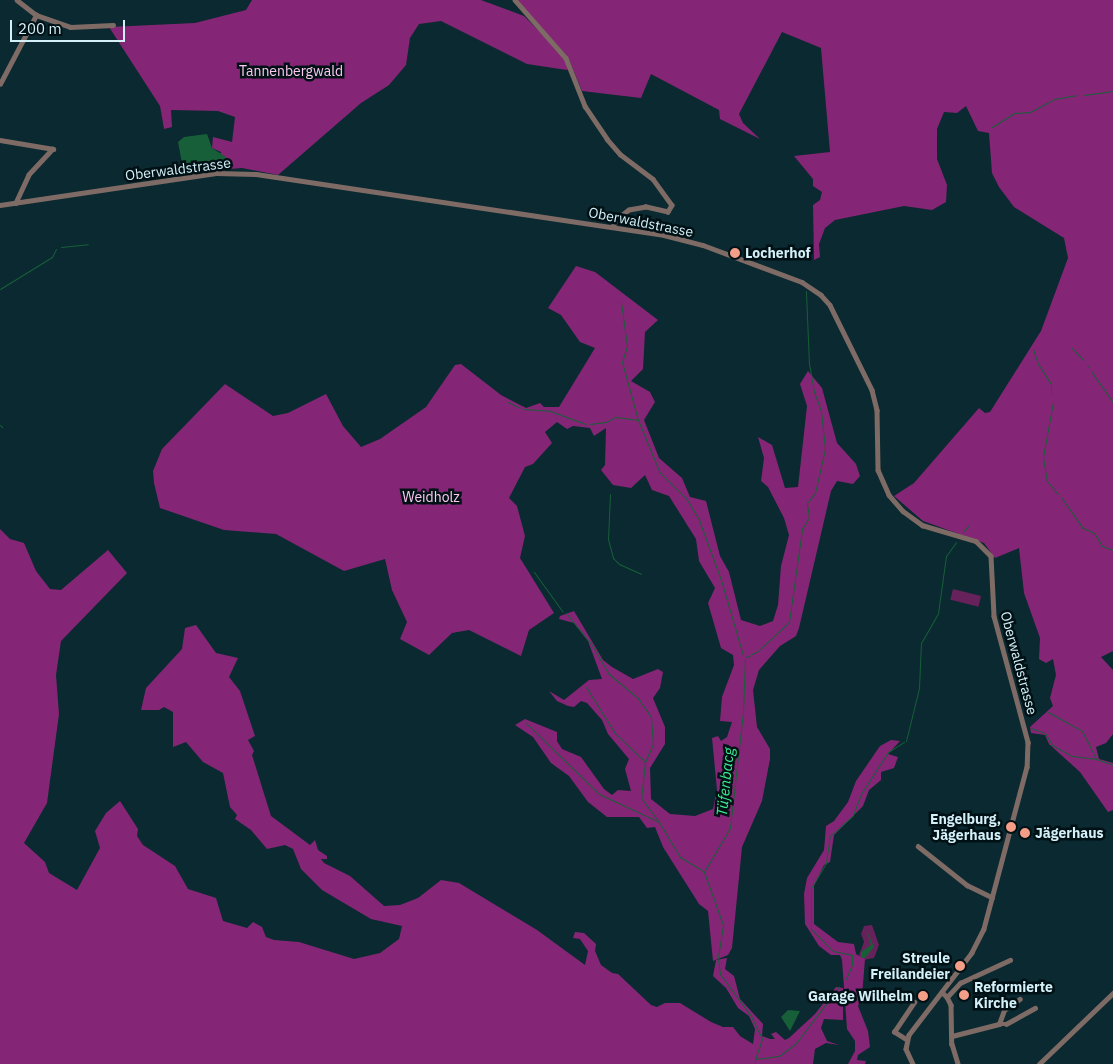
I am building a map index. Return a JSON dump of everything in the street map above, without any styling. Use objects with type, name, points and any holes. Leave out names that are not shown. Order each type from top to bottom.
[{"type":"street","points":[[17,0],[36,15],[79,28],[113,25]]},
{"type":"street","points":[[515,0],[566,58],[585,106],[607,139],[620,154],[653,179],[672,205],[668,212],[646,207],[629,210],[617,219],[613,227]]},
{"type":"street","points":[[0,84],[36,15]]},
{"type":"street","points":[[0,140],[50,146],[53,149],[23,184],[16,203]]},
{"type":"street","name":"Oberwaldstrasse","points":[[0,206],[232,172],[613,227],[691,242],[802,282],[818,291],[830,305],[872,390],[877,410],[878,470],[889,495],[903,511],[922,524],[976,541],[989,553],[993,566],[994,616],[1028,747],[1027,766],[984,929],[972,953],[907,1040]]},
{"type":"street","points":[[918,846],[967,885],[992,897]]},
{"type":"street","points":[[947,997],[960,983],[1010,960]]},
{"type":"street","points":[[942,992],[951,1005],[952,1036],[958,1064]]},
{"type":"street","points":[[1039,1064],[1113,993]]},
{"type":"street","points":[[999,1024],[1004,1010],[1020,999]]},
{"type":"street","points":[[913,1064],[907,1053],[907,1040],[894,1032],[914,1002]]},
{"type":"street","points":[[952,1036],[974,1033],[999,1024],[1006,1024],[1035,1008]]},
{"type":"shaded area","points":[[207,134],[212,148],[226,157],[227,163],[182,163],[178,142],[184,137]]},
{"type":"shaded area","points":[[953,589],[981,596],[978,607],[950,600]]},
{"type":"shaded area","points":[[872,925],[879,945],[874,958],[863,960],[859,955],[864,942],[861,934],[864,926]]},
{"type":"shaded area","points":[[866,929],[874,947],[865,958],[861,958],[861,952],[871,945]]},
{"type":"shaded area","points":[[788,1010],[800,1011],[790,1031],[781,1017]]},
{"type":"green space","name":"Tannenbergwald","points":[[252,0],[481,0],[524,16],[559,51],[569,67],[567,70],[527,64],[441,21],[419,24],[410,38],[406,65],[389,85],[361,103],[278,175],[242,168],[181,173],[182,163],[217,165],[221,152],[212,148],[213,137],[232,142],[235,117],[218,111],[171,110],[172,127],[164,129],[160,106],[109,27],[195,23],[246,10]]},
{"type":"green space","points":[[517,0],[1113,0],[1113,651],[1101,657],[1113,670],[1113,734],[1106,743],[1096,747],[1099,759],[1113,763],[1113,810],[1108,812],[1080,772],[1049,744],[1045,735],[1031,733],[1030,727],[1053,706],[1050,698],[1056,675],[1053,659],[1046,663],[1039,659],[1040,638],[1024,593],[1019,548],[995,558],[984,543],[923,521],[894,496],[914,483],[979,408],[985,413],[990,412],[1041,331],[1068,258],[1064,238],[1014,207],[999,187],[992,173],[989,133],[978,131],[966,106],[957,113],[944,112],[937,129],[937,159],[947,185],[946,202],[932,210],[904,206],[835,220],[825,228],[819,244],[820,257],[814,260],[813,205],[820,200],[822,192],[813,186],[813,179],[794,156],[830,152],[821,48],[782,32],[739,114],[743,123],[760,139],[720,119],[719,110],[651,74],[641,98],[582,91],[568,57]]},
{"type":"green space","name":"Weidholz","points":[[576,266],[595,272],[658,320],[645,332],[643,369],[631,381],[650,392],[655,402],[644,420],[659,458],[682,478],[690,497],[706,501],[720,556],[729,572],[741,620],[760,626],[773,621],[778,605],[781,566],[789,535],[784,518],[768,487],[761,481],[764,458],[758,437],[772,445],[785,488],[798,487],[807,406],[800,384],[808,371],[822,388],[837,443],[856,464],[860,476],[853,484],[837,481],[831,491],[796,636],[780,646],[759,670],[753,690],[757,727],[770,749],[770,759],[762,801],[742,847],[732,948],[728,955],[713,961],[708,911],[699,904],[663,847],[655,827],[647,828],[639,817],[607,817],[588,802],[569,776],[551,763],[533,737],[515,725],[525,719],[557,732],[557,741],[562,749],[581,757],[604,789],[612,795],[618,790],[631,791],[625,769],[629,759],[608,734],[602,720],[587,703],[581,701],[574,707],[568,706],[557,701],[549,691],[564,700],[589,680],[602,679],[588,641],[574,623],[559,619],[560,616],[574,611],[603,660],[612,667],[633,679],[658,669],[663,672],[660,688],[653,698],[665,727],[665,744],[650,768],[651,799],[670,814],[695,816],[713,809],[717,790],[712,738],[718,736],[721,741],[727,737],[732,722],[720,721],[722,697],[734,665],[733,655],[721,648],[708,603],[715,588],[699,561],[696,539],[669,496],[652,490],[645,475],[631,488],[613,485],[601,470],[605,465],[606,428],[594,436],[590,428],[573,426],[567,429],[557,422],[545,432],[552,443],[533,464],[525,467],[509,498],[517,506],[525,536],[520,558],[554,613],[529,630],[521,656],[469,630],[452,633],[429,655],[400,639],[407,622],[392,590],[385,559],[344,571],[276,534],[224,530],[160,508],[154,483],[153,471],[162,449],[225,384],[273,416],[288,413],[326,394],[343,426],[361,447],[380,439],[426,407],[455,365],[461,364],[501,395],[526,408],[540,403],[544,407],[559,407],[595,348],[580,342],[561,315],[548,308]]},
{"type":"green space","points":[[0,529],[10,539],[24,543],[36,571],[50,589],[61,590],[108,550],[127,573],[61,641],[56,675],[59,714],[47,803],[24,843],[45,862],[49,873],[77,890],[100,848],[95,831],[106,813],[120,801],[138,829],[137,836],[143,845],[175,866],[188,889],[216,898],[223,921],[247,928],[253,922],[262,927],[266,937],[274,940],[299,942],[354,959],[380,953],[399,939],[402,926],[371,919],[322,890],[301,869],[293,849],[285,845],[267,849],[251,830],[235,819],[237,815],[230,807],[223,773],[203,762],[186,742],[173,747],[173,712],[164,707],[159,710],[141,710],[146,688],[182,649],[185,628],[196,625],[216,653],[238,658],[229,677],[240,691],[255,736],[248,740],[254,751],[252,755],[271,816],[310,845],[315,840],[318,850],[327,856],[327,859],[321,859],[324,863],[350,876],[384,906],[400,905],[418,898],[441,880],[459,883],[537,930],[585,965],[588,951],[580,939],[573,938],[575,932],[584,933],[596,944],[595,951],[601,965],[612,973],[618,974],[651,1005],[657,1007],[665,1003],[680,1003],[711,1022],[723,1027],[733,1027],[740,1036],[753,1044],[755,1029],[749,1016],[738,1008],[726,988],[713,976],[716,960],[727,958],[725,969],[734,976],[740,999],[763,1024],[762,1036],[770,1039],[775,1039],[771,1034],[776,1032],[785,1040],[789,1038],[815,1014],[836,987],[843,988],[843,1020],[824,1019],[821,1028],[827,1041],[839,1045],[826,1043],[815,1049],[813,1064],[0,1064]]},
{"type":"green space","points":[[891,740],[900,741],[888,754],[898,757],[894,768],[881,772],[881,780],[869,790],[863,806],[834,835],[830,862],[824,865],[814,886],[814,924],[838,942],[854,944],[856,954],[865,959],[862,996],[858,1006],[868,1031],[870,1047],[858,1055],[857,1060],[866,1061],[865,1064],[848,1064],[855,1051],[855,1041],[847,1029],[842,960],[840,955],[831,955],[819,946],[805,924],[804,894],[807,878],[824,850],[826,826],[834,821],[848,802],[856,781],[880,746]]},
{"type":"waterway","points":[[1084,95],[1113,91]]},
{"type":"waterway","points":[[992,127],[1014,113],[1030,112],[1054,99],[1076,95]]},
{"type":"waterway","points":[[61,247],[88,244]]},
{"type":"waterway","points":[[0,289],[52,257],[56,249]]},
{"type":"waterway","points":[[759,650],[789,622],[802,529],[809,518],[807,503],[815,493],[825,449],[821,411],[814,392],[809,364],[806,291]]},
{"type":"waterway","points":[[621,302],[627,346],[622,362],[638,420]]},
{"type":"waterway","points":[[1071,347],[1083,360]]},
{"type":"waterway","points":[[1033,349],[1038,364],[1051,384],[1051,395]]},
{"type":"waterway","points":[[1091,371],[1113,403]]},
{"type":"waterway","points":[[508,402],[520,408]]},
{"type":"waterway","points":[[1053,402],[1043,457],[1047,481],[1058,494]]},
{"type":"waterway","points":[[524,409],[550,411],[586,424]]},
{"type":"waterway","points":[[590,424],[606,422],[615,417],[638,420],[660,473],[686,498],[699,520],[721,580],[743,655]]},
{"type":"waterway","points":[[610,494],[608,539],[613,558],[619,564],[641,574]]},
{"type":"waterway","points":[[1061,497],[1083,528],[1094,533],[1102,546],[1113,550]]},
{"type":"waterway","points":[[963,532],[968,526]]},
{"type":"waterway","points":[[906,741],[919,688],[921,643],[938,613],[946,556],[956,542]]},
{"type":"waterway","points":[[534,572],[563,612]]},
{"type":"waterway","points":[[566,613],[592,645],[609,674],[638,698],[651,717],[653,744],[645,762],[641,798],[659,822]]},
{"type":"waterway","points":[[752,654],[758,651]]},
{"type":"waterway","points":[[746,657],[751,655]]},
{"type":"waterway","name":"Tüfenbacg","points":[[718,957],[723,925],[704,872],[730,828],[743,713],[745,658]]},
{"type":"waterway","points":[[586,687],[615,733],[645,762]]},
{"type":"waterway","points":[[1048,712],[1082,731],[1096,759],[1113,765]]},
{"type":"waterway","points":[[526,723],[599,794],[659,822],[680,857],[703,871]]},
{"type":"waterway","points":[[1031,728],[1045,733],[1052,745],[1072,756],[1095,759]]},
{"type":"waterway","points":[[846,979],[852,965],[852,955],[833,951],[811,929],[811,888],[826,863],[830,836],[853,815],[861,794],[888,752],[904,742]]},
{"type":"waterway","points":[[718,959],[720,974],[751,1016],[762,1039],[755,1059]]},
{"type":"waterway","points":[[755,1064],[755,1059],[779,1056],[796,1043],[839,987]]},
{"type":"place","name":"Locherhof","points":[[735,253]]},
{"type":"place","name":"Engelburg, Jägerhaus","points":[[1011,827]]},
{"type":"place","name":"Jägerhaus","points":[[1025,833]]},
{"type":"place","name":"Streule Freilandeier","points":[[960,966]]},
{"type":"place","name":"Reformierte Kirche","points":[[964,995]]},
{"type":"place","name":"Garage Wilhelm","points":[[923,996]]}]
